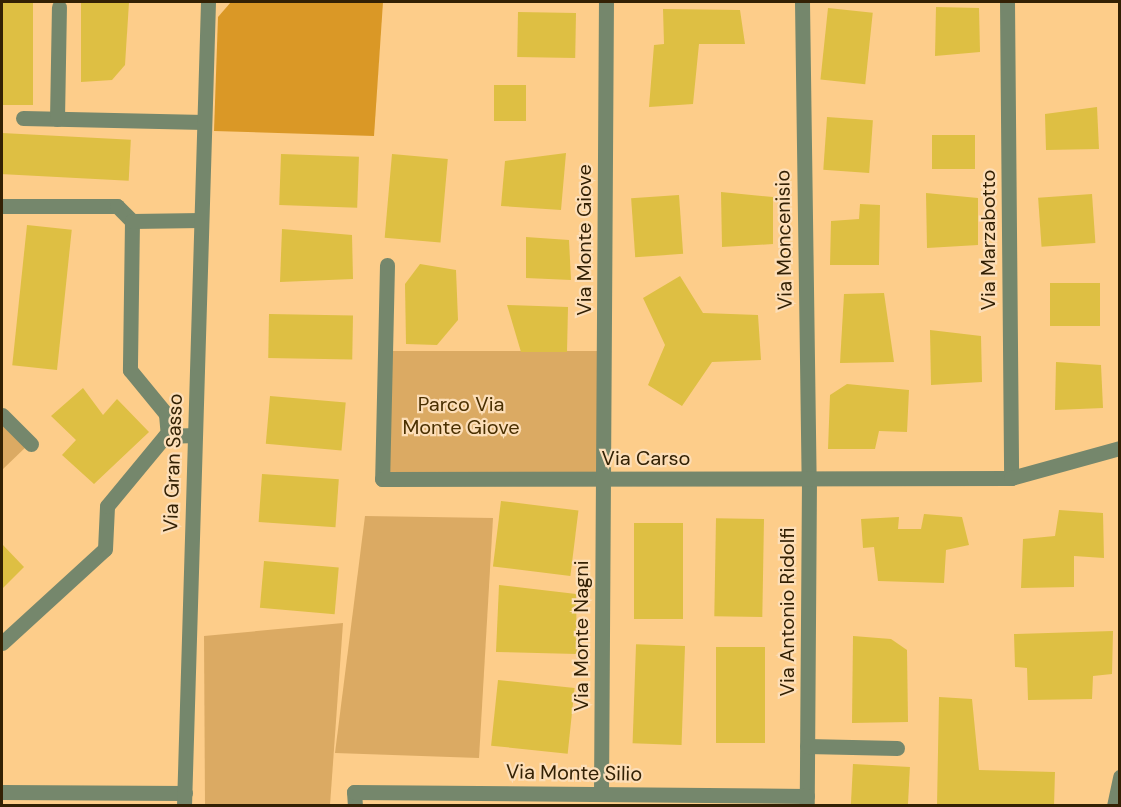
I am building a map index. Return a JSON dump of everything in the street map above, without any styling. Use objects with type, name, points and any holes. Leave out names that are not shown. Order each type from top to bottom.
[{"type":"street","name":"Via Gran Sasso","points":[[185,800],[208,2]]},
{"type":"street","name":"Via Monte Giove","points":[[603,479],[606,2]]},
{"type":"street","name":"Via Moncenisio","points":[[802,2],[809,479]]},
{"type":"street","name":"Via Marzabotto","points":[[1007,2],[1011,478]]},
{"type":"street","points":[[57,119],[59,7]]},
{"type":"street","points":[[23,118],[204,122]]},
{"type":"street","points":[[2,206],[117,206],[132,221],[130,370],[166,414],[168,436],[107,506],[105,549],[2,643]]},
{"type":"street","points":[[132,221],[201,220]]},
{"type":"street","name":"Via Carso","points":[[387,265],[382,479],[1011,478],[1119,448]]},
{"type":"street","points":[[2,415],[31,444]]},
{"type":"street","points":[[168,436],[195,435]]},
{"type":"street","name":"Via Monte Nagni","points":[[601,794],[603,479]]},
{"type":"street","name":"Via Antonio Ridolfi","points":[[807,801],[809,479]]},
{"type":"street","points":[[807,746],[897,748]]},
{"type":"street","points":[[1114,806],[1119,777]]},
{"type":"street","points":[[2,792],[185,800]]},
{"type":"street","name":"Via Monte Silio","points":[[355,806],[354,792],[601,794],[807,801]]},
{"type":"green space","name":"Parco Via Monte Giove","points":[[385,351],[604,351],[604,479],[385,479]]},
{"type":"green space","points":[[2,418],[29,444],[2,470]]},
{"type":"green space","points":[[365,516],[493,518],[479,758],[335,753]]},
{"type":"green space","points":[[343,623],[330,805],[205,805],[204,636]]},
{"type":"shaded area","points":[[231,2],[383,2],[374,136],[214,131],[218,17]]},
{"type":"building","points":[[2,2],[33,2],[33,105],[2,105]]},
{"type":"building","points":[[81,2],[129,2],[125,65],[112,80],[81,82]]},
{"type":"building","points":[[936,7],[979,8],[980,52],[935,56]]},
{"type":"building","points":[[828,8],[873,13],[865,84],[820,80]]},
{"type":"building","points":[[663,9],[740,10],[745,44],[699,44],[693,104],[649,107],[654,45],[664,44]]},
{"type":"building","points":[[518,12],[576,13],[575,58],[517,57]]},
{"type":"building","points":[[494,85],[526,85],[526,121],[494,121]]},
{"type":"building","points":[[1097,107],[1099,149],[1046,150],[1045,114]]},
{"type":"building","points":[[827,117],[873,120],[869,173],[823,170]]},
{"type":"building","points":[[2,133],[131,140],[129,181],[2,174]]},
{"type":"building","points":[[932,135],[975,135],[975,169],[932,169]]},
{"type":"building","points":[[566,153],[561,210],[501,206],[505,161]]},
{"type":"building","points":[[281,154],[359,157],[357,208],[279,205]]},
{"type":"building","points":[[392,154],[448,159],[440,243],[385,238]]},
{"type":"building","points":[[721,192],[773,197],[773,244],[722,247]]},
{"type":"building","points":[[926,193],[978,198],[978,245],[927,248]]},
{"type":"building","points":[[1092,194],[1095,243],[1042,247],[1038,198]]},
{"type":"building","points":[[679,195],[683,254],[635,257],[631,198]]},
{"type":"building","points":[[860,204],[880,205],[879,265],[830,265],[831,221],[859,219]]},
{"type":"building","points":[[27,225],[72,230],[57,370],[12,365]]},
{"type":"building","points":[[282,229],[352,235],[353,279],[280,282]]},
{"type":"building","points":[[526,237],[569,240],[571,280],[526,278]]},
{"type":"building","points":[[420,264],[456,270],[458,320],[437,345],[406,344],[405,284]]},
{"type":"building","points":[[680,276],[703,313],[758,315],[761,360],[712,362],[682,406],[648,385],[665,345],[643,298]]},
{"type":"building","points":[[1050,283],[1100,283],[1100,326],[1050,326]]},
{"type":"building","points":[[884,293],[894,362],[840,363],[844,294]]},
{"type":"building","points":[[507,305],[568,307],[567,352],[521,352]]},
{"type":"building","points":[[269,314],[353,315],[352,359],[268,358]]},
{"type":"building","points":[[930,330],[981,336],[982,382],[931,385]]},
{"type":"building","points":[[1056,362],[1101,365],[1103,408],[1055,410]]},
{"type":"building","points":[[847,384],[909,390],[907,432],[879,431],[875,449],[828,449],[830,395]]},
{"type":"building","points":[[83,388],[103,415],[117,399],[149,432],[94,484],[62,455],[76,440],[51,416]]},
{"type":"building","points":[[270,396],[346,403],[342,450],[266,444]]},
{"type":"building","points":[[262,474],[339,479],[335,527],[259,522]]},
{"type":"building","points":[[501,501],[578,511],[570,576],[493,567]]},
{"type":"building","points":[[1059,510],[1103,513],[1104,558],[1074,556],[1074,587],[1021,588],[1023,539],[1055,536]]},
{"type":"building","points":[[924,514],[962,517],[969,545],[946,550],[944,583],[878,581],[874,547],[863,548],[861,519],[899,517],[898,529],[921,529]]},
{"type":"building","points":[[716,518],[764,519],[762,617],[714,616]]},
{"type":"building","points":[[634,523],[683,523],[683,619],[634,619]]},
{"type":"building","points":[[2,544],[24,567],[2,589]]},
{"type":"building","points":[[264,561],[339,568],[335,614],[260,608]]},
{"type":"building","points":[[499,585],[576,594],[577,654],[496,652]]},
{"type":"building","points":[[1113,631],[1112,674],[1093,676],[1092,699],[1028,700],[1027,668],[1015,667],[1014,634]]},
{"type":"building","points":[[853,636],[891,639],[907,650],[908,722],[852,723]]},
{"type":"building","points":[[636,644],[685,646],[682,745],[633,743]]},
{"type":"building","points":[[716,647],[765,647],[765,743],[716,743]]},
{"type":"building","points":[[498,680],[575,688],[568,754],[491,746]]},
{"type":"building","points":[[939,697],[972,699],[979,770],[1055,772],[1054,806],[937,806]]},
{"type":"building","points":[[853,764],[910,767],[908,806],[851,806]]}]
